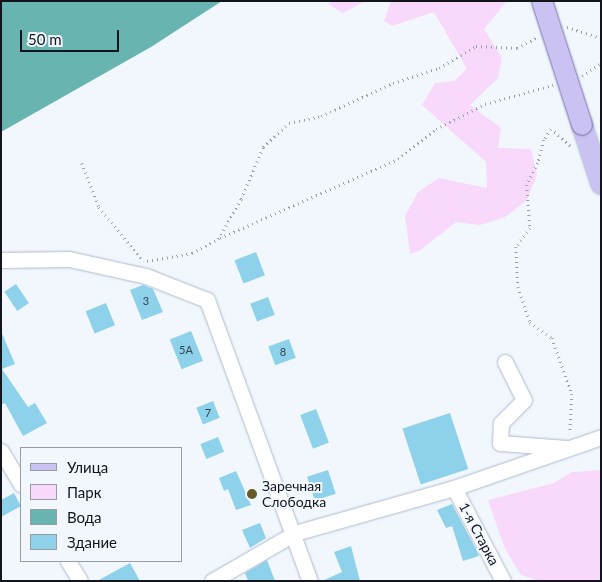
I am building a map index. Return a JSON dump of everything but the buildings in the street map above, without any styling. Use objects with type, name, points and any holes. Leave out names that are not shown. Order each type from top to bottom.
[{"type":"main road","points":[[542,1],[601,184]]},
{"type":"street","points":[[1,260],[69,259],[145,269],[207,300],[295,534],[310,581]]},
{"type":"street","points":[[505,362],[524,400],[501,423],[500,443],[568,448]]},
{"type":"street","points":[[212,581],[295,534],[454,488],[601,437]]},
{"type":"street","points":[[1,451],[20,482]]},
{"type":"street","name":"1-я Старка","points":[[454,488],[503,581]]},
{"type":"street","points":[[69,562],[80,581]]},
{"type":"path","points":[[562,29],[569,27],[601,38]]},
{"type":"path","points":[[218,239],[241,199],[263,147],[289,123],[321,116],[393,83],[439,68],[476,46],[516,48],[547,33]]},
{"type":"path","points":[[580,76],[601,63]]},
{"type":"path","points":[[82,163],[99,206],[145,269],[192,253],[218,239],[398,159],[436,129],[485,104],[563,82]]},
{"type":"path","points":[[568,448],[572,394],[552,338],[530,322],[518,287],[516,247],[530,228],[527,185],[538,163],[544,140],[551,129],[570,146]]},
{"type":"green space","points":[[331,1],[366,1],[343,13],[328,4]]},
{"type":"green space","points":[[391,1],[507,1],[484,29],[502,58],[498,78],[470,105],[501,128],[498,148],[531,149],[537,175],[527,200],[505,217],[480,225],[456,222],[419,251],[410,254],[405,216],[418,192],[439,178],[487,188],[486,162],[422,105],[435,83],[454,81],[467,69],[434,12],[392,26],[384,21]]},
{"type":"green space","points":[[601,470],[601,581],[540,581],[521,575],[505,549],[488,500],[554,483],[572,472]]},
{"type":"water","points":[[1,1],[222,1],[151,47],[1,132]]},
{"type":"place","name":"Заречная Слободка","points":[[252,494]]}]
